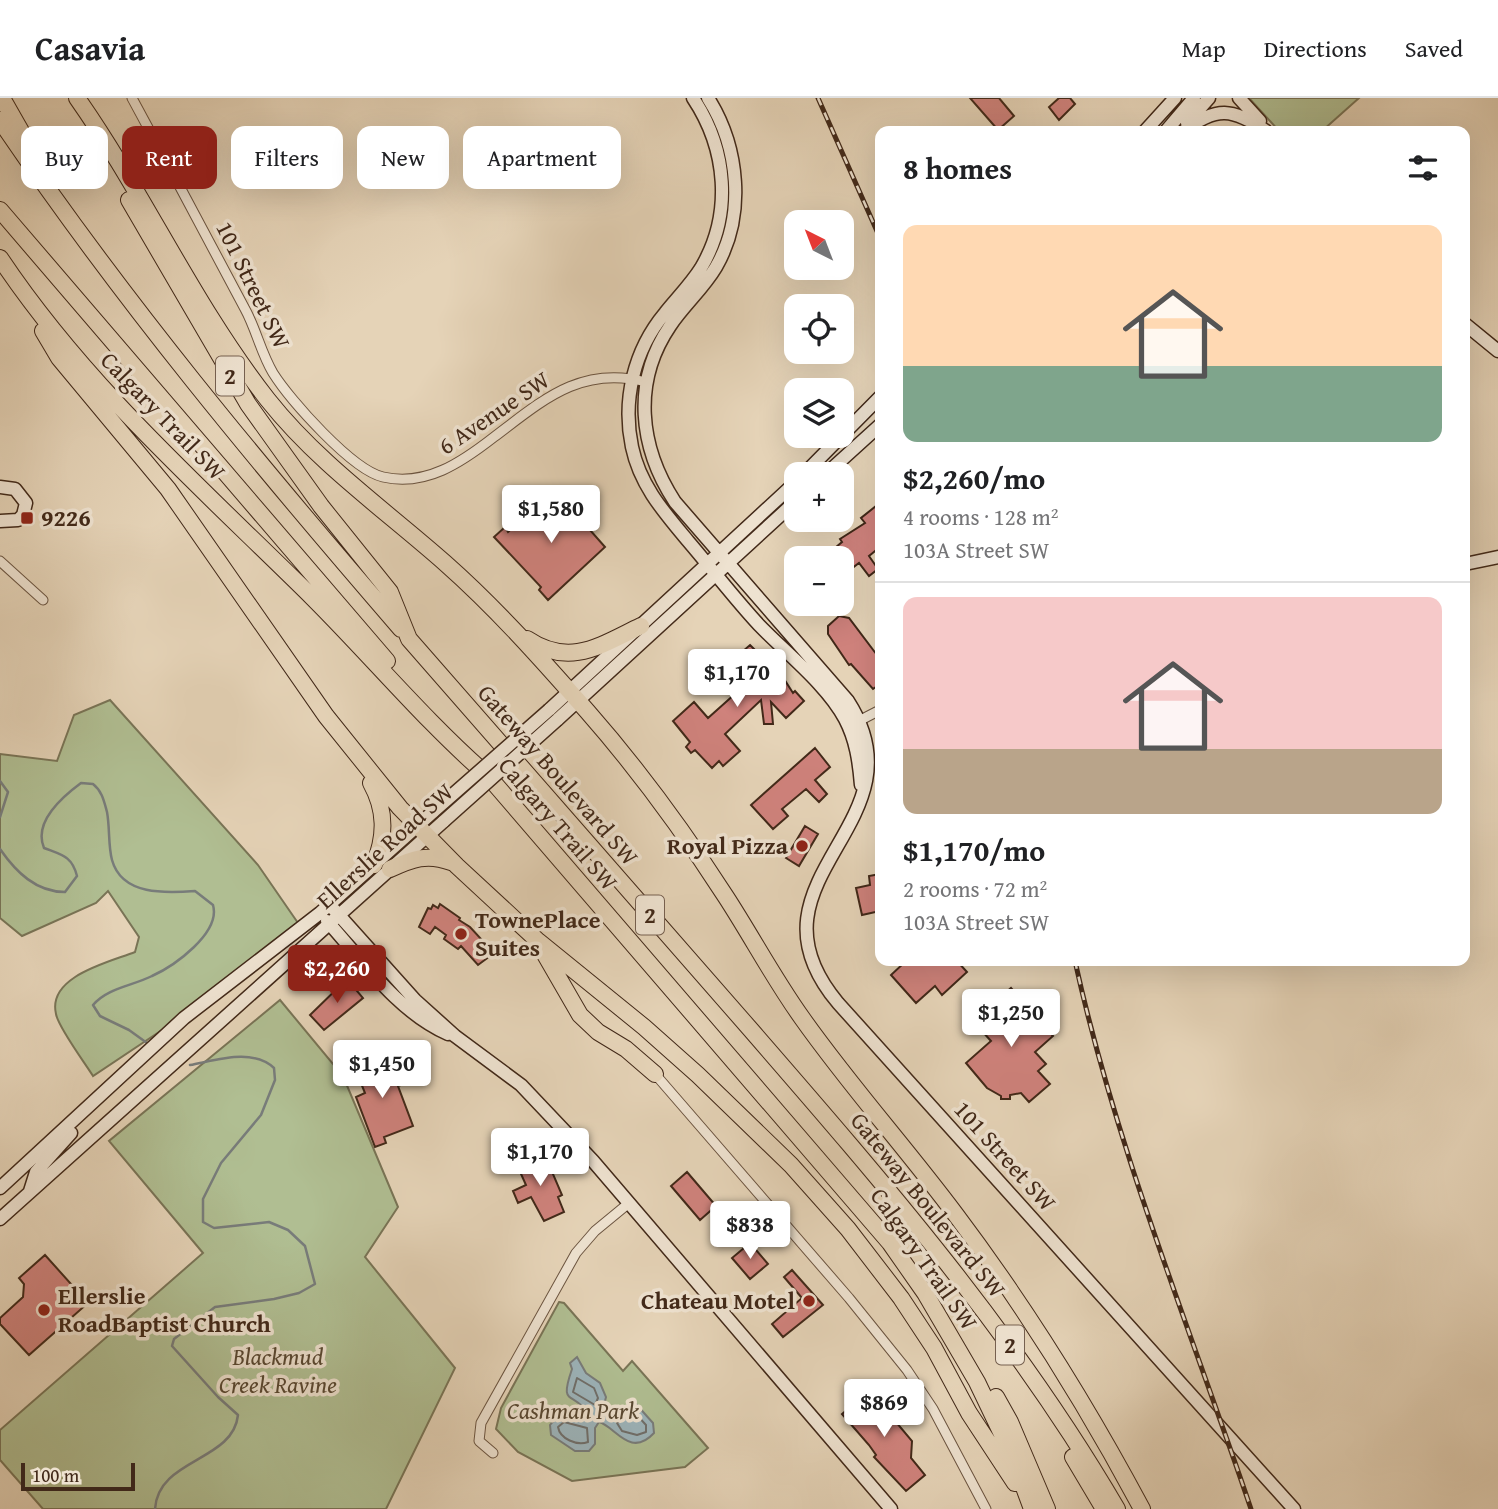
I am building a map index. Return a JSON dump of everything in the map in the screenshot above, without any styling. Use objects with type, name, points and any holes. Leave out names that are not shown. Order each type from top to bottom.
[{"type":"highway","points":[[2,98],[75,224]]},
{"type":"highway","points":[[74,98],[103,136],[203,304],[265,396],[297,433],[343,477],[447,564],[497,614],[573,696],[657,796],[723,892],[800,1017],[1013,1293],[1099,1429],[1142,1509]]},
{"type":"highway","name":"Gateway Boulevard SW","points":[[74,98],[226,368],[296,472],[390,592],[409,639],[897,1199],[973,1295],[1064,1423],[1117,1509]]},
{"type":"highway","points":[[0,120],[187,374],[409,639]]},
{"type":"highway","points":[[0,210],[488,776]]},
{"type":"highway","name":"Calgary Trail SW","points":[[0,258],[30,303],[130,418],[341,626],[442,736],[488,776],[890,1243],[925,1293],[977,1382],[1012,1455],[1032,1509]]},
{"type":"highway","points":[[30,303],[49,345],[168,489],[340,734],[375,791],[381,806],[383,826],[381,849],[374,865]]},
{"type":"highway","points":[[497,614],[539,647],[562,653],[597,647],[641,626]]},
{"type":"highway","points":[[340,734],[400,808],[457,866],[529,932],[671,1051],[791,1165],[827,1204],[901,1298],[1032,1509]]},
{"type":"highway","points":[[390,869],[411,859],[427,856],[437,857],[457,866]]},
{"type":"highway","points":[[529,932],[552,964],[580,1015],[598,1032],[626,1049],[655,1073]]},
{"type":"highway","points":[[890,1243],[930,1291],[970,1352],[1010,1422],[1047,1509]]},
{"type":"highway","points":[[973,1295],[986,1323],[1104,1509]]},
{"type":"street","name":"101 Street SW","points":[[132,98],[249,316],[275,376],[335,444],[365,469]]},
{"type":"street","points":[[693,98],[716,143],[723,192],[720,217],[708,256],[649,334],[633,378],[628,423],[635,464],[650,495],[718,566]]},
{"type":"street","points":[[708,98],[724,130],[733,162],[735,193],[730,226],[717,266],[664,336],[650,364],[646,382],[646,438],[658,475],[718,566]]},
{"type":"street","points":[[1150,126],[1175,98]]},
{"type":"street","points":[[1170,126],[1194,98]]},
{"type":"street","points":[[1186,126],[1209,98]]},
{"type":"street","points":[[1240,98],[1263,126]]},
{"type":"street","points":[[1190,126],[1205,117],[1223,112],[1241,115],[1259,126]]},
{"type":"street","points":[[1470,328],[1498,351]]},
{"type":"street","name":"6 Avenue SW","points":[[365,469],[381,477],[399,479],[418,479],[435,474],[465,458],[561,389],[600,377],[618,376],[646,382]]},
{"type":"street","points":[[816,462],[875,402]]},
{"type":"street","points":[[839,462],[875,430]]},
{"type":"street","points":[[0,487],[15,489],[20,493],[26,509],[18,520],[0,521]]},
{"type":"street","name":"Ellerslie Road SW","points":[[0,1188],[184,1018],[324,908],[374,865],[424,830],[444,821],[573,696],[718,566],[784,495]]},
{"type":"street","name":"Ellerslie Road SW","points":[[573,696],[641,626],[784,511]]},
{"type":"street","points":[[1470,563],[1498,557]]},
{"type":"street","points":[[0,561],[43,600]]},
{"type":"street","name":"101 Street SW","points":[[718,566],[784,629],[848,701],[854,723],[862,796],[851,824],[820,876],[808,907],[806,942],[818,976],[838,1003],[1294,1509]]},
{"type":"street","name":"101 Street SW","points":[[718,566],[854,723]]},
{"type":"street","points":[[854,723],[875,712]]},
{"type":"street","name":"Ellerslie Road SW","points":[[0,1219],[390,869],[424,830],[434,811],[553,715]]},
{"type":"street","points":[[324,908],[455,1037]]},
{"type":"street","points":[[335,920],[346,943],[415,1015],[455,1037],[503,1069],[536,1099],[629,1203],[891,1509]]},
{"type":"street","points":[[311,941],[327,936],[346,943]]},
{"type":"street","points":[[655,1073],[849,1298],[907,1370],[933,1409],[986,1509]]},
{"type":"street","points":[[29,1193],[36,1172],[68,1137],[92,1104]]},
{"type":"street","points":[[493,1453],[477,1437],[486,1414],[576,1253],[587,1238],[629,1203]]},
{"type":"green space","points":[[1249,98],[1359,98],[1328,126],[1274,126]]},
{"type":"green space","points":[[110,700],[258,865],[298,923],[177,1020],[93,1076],[61,1027],[56,1014],[56,1001],[70,980],[83,972],[135,952],[139,937],[108,891],[96,903],[22,936],[0,918],[0,754],[57,761],[74,715]]},
{"type":"green space","name":"Blackmud Creek Ravine","points":[[280,1000],[343,1076],[398,1207],[365,1257],[455,1368],[386,1509],[43,1509],[0,1460],[0,1430],[203,1253],[109,1141]]},
{"type":"green space","name":"Cashman Park","points":[[559,1302],[564,1303],[623,1371],[632,1361],[708,1448],[685,1467],[572,1481],[518,1452],[496,1429],[501,1408]]},
{"type":"water","points":[[577,1357],[586,1373],[600,1383],[606,1397],[602,1413],[616,1414],[636,1404],[653,1423],[654,1433],[638,1443],[630,1442],[599,1422],[595,1428],[595,1444],[589,1451],[575,1451],[551,1435],[550,1425],[559,1416],[584,1420],[589,1414],[567,1394],[572,1369],[570,1363]]},
{"type":"building","points":[[970,98],[999,98],[1014,116],[1003,126],[994,126]]},
{"type":"building","points":[[1059,98],[1070,98],[1075,104],[1059,120],[1049,107]]},
{"type":"building","points":[[560,496],[605,547],[548,600],[539,590],[541,587],[494,537],[505,527],[508,532],[538,502],[545,509]]},
{"type":"building","points":[[875,507],[875,551],[869,556],[875,565],[875,571],[869,576],[859,563],[854,567],[854,546],[837,546],[842,542],[840,539],[865,523],[861,518]]},
{"type":"building","points":[[839,616],[849,618],[875,652],[875,688],[873,689],[851,664],[849,665],[828,634],[828,626]]},
{"type":"building","points":[[750,645],[784,679],[793,693],[795,691],[804,701],[786,718],[771,702],[773,724],[764,724],[761,700],[725,734],[740,751],[723,766],[719,761],[712,768],[695,750],[691,753],[686,747],[690,742],[673,721],[694,702],[708,718],[745,685],[723,684],[724,675],[752,677],[735,658]]},
{"type":"building","points":[[815,748],[830,767],[815,780],[827,794],[819,802],[806,789],[782,809],[788,816],[773,829],[751,805]]},
{"type":"building","name":"Royal Pizza","points":[[805,826],[818,834],[799,866],[786,858]]},
{"type":"building","points":[[875,875],[875,912],[862,915],[856,888],[870,885],[869,876]]},
{"type":"building","name":"TownePlace Suites","points":[[440,904],[470,927],[494,953],[478,965],[461,946],[458,949],[444,939],[446,935],[435,927],[430,934],[419,927],[428,908],[431,909],[433,905],[438,908]]},
{"type":"building","points":[[901,966],[962,966],[967,972],[942,995],[935,986],[916,1003],[891,975]]},
{"type":"building","points":[[347,979],[363,998],[324,1030],[310,1015]]},
{"type":"building","points":[[1011,988],[1053,1036],[1035,1052],[1046,1064],[1038,1071],[1050,1084],[1029,1102],[1021,1093],[1010,1095],[1010,1099],[1001,1099],[1001,1096],[987,1088],[966,1063],[991,1041],[973,1021]]},
{"type":"building","points":[[384,1054],[392,1075],[399,1072],[404,1084],[398,1086],[413,1126],[384,1137],[386,1143],[375,1147],[356,1097],[365,1093],[354,1066]]},
{"type":"building","points":[[540,1155],[546,1169],[550,1167],[562,1195],[558,1197],[564,1212],[544,1221],[531,1197],[518,1203],[513,1191],[526,1185],[517,1165]]},
{"type":"building","points":[[687,1172],[716,1206],[700,1220],[671,1186]]},
{"type":"building","points":[[750,1243],[768,1264],[750,1279],[732,1258]]},
{"type":"building","name":"Ellerslie RoadBaptist Church","points":[[45,1255],[88,1303],[29,1355],[0,1324],[0,1318],[23,1297],[24,1284],[19,1278]]},
{"type":"building","name":"Chateau Motel","points":[[792,1270],[823,1305],[783,1337],[772,1324],[802,1298],[784,1277]]},
{"type":"building","points":[[870,1391],[912,1441],[911,1458],[925,1475],[906,1491],[874,1457],[876,1455],[869,1445],[842,1414],[849,1408],[846,1405],[860,1394],[863,1397]]},
{"type":"waterway","points":[[0,781],[8,792],[0,817]]},
{"type":"waterway","points":[[0,849],[28,879],[45,889],[65,892],[77,876],[75,869],[65,857],[44,848],[42,829],[51,811],[66,795],[81,783],[93,784],[104,800],[112,860],[117,872],[125,880],[146,890],[195,891],[213,905],[214,916],[210,926],[183,957],[152,976],[105,995],[93,1005],[100,1016],[129,1030],[147,1043]]},
{"type":"waterway","points":[[155,1509],[159,1492],[169,1479],[223,1442],[233,1430],[238,1415],[172,1346],[174,1339],[215,1307],[274,1299],[299,1293],[315,1284],[305,1246],[288,1230],[269,1222],[214,1228],[203,1222],[203,1199],[221,1163],[261,1115],[275,1080],[274,1068],[256,1058],[245,1057],[223,1058],[190,1065]]},
{"type":"railway","points":[[818,98],[875,227]]},
{"type":"railway","points":[[1076,966],[1111,1100],[1133,1169],[1251,1509]]},
{"type":"place","name":"9226","points":[[27,518]]},
{"type":"place","name":"Royal Pizza","points":[[802,846]]},
{"type":"place","name":"TownePlace Suites","points":[[461,934]]},
{"type":"place","name":"Chateau Motel","points":[[809,1301]]},
{"type":"place","name":"Ellerslie RoadBaptist Church","points":[[44,1310]]}]
